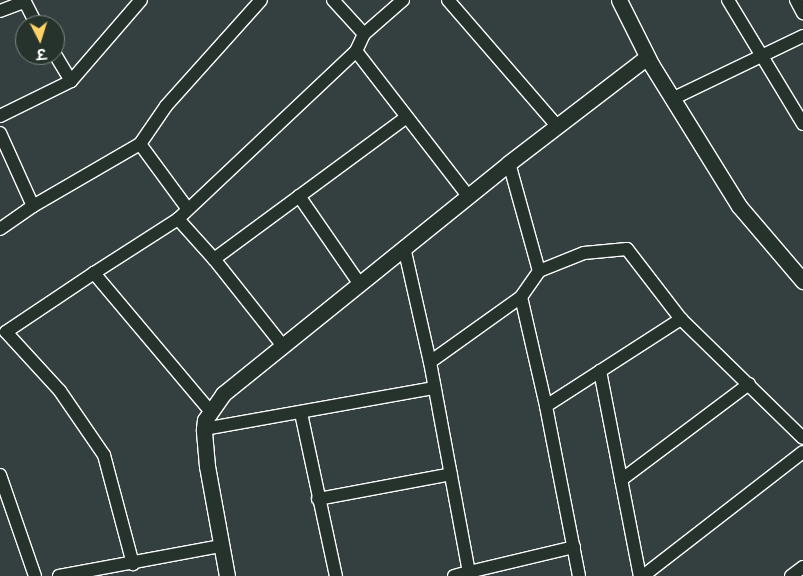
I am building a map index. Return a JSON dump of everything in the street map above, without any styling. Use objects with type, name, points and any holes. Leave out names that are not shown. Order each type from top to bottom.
[{"type":"street","points":[[0,116],[71,81],[141,0]]},
{"type":"street","points":[[0,229],[33,206],[140,144],[166,106],[261,0]]},
{"type":"street","points":[[333,0],[364,34]]},
{"type":"street","points":[[133,564],[104,455],[60,391],[3,335],[178,219],[187,208],[356,51],[364,34],[403,0]]},
{"type":"street","points":[[448,0],[557,126]]},
{"type":"street","points":[[619,0],[647,57],[739,206],[803,281]]},
{"type":"street","points":[[728,0],[803,124]]},
{"type":"street","points":[[796,0],[803,13]]},
{"type":"street","points":[[0,11],[24,1],[32,15]]},
{"type":"street","points":[[672,99],[803,36]]},
{"type":"street","points":[[356,51],[405,118],[468,196]]},
{"type":"street","points":[[227,576],[204,429],[211,412],[236,382],[509,163],[647,57]]},
{"type":"street","points":[[62,65],[71,81]]},
{"type":"street","points":[[214,259],[405,118]]},
{"type":"street","points":[[0,133],[33,206]]},
{"type":"street","points":[[140,144],[187,208]]},
{"type":"street","points":[[509,163],[539,271]]},
{"type":"street","points":[[299,196],[360,283]]},
{"type":"street","points":[[178,219],[214,259],[283,346]]},
{"type":"street","points":[[404,247],[430,362],[469,572]]},
{"type":"street","points":[[430,362],[521,297],[539,271],[584,254],[627,249],[681,319],[803,438]]},
{"type":"street","points":[[94,273],[211,412]]},
{"type":"street","points":[[521,297],[546,406],[579,576]]},
{"type":"street","points":[[546,406],[681,319]]},
{"type":"street","points":[[600,371],[641,576],[803,452]]},
{"type":"street","points":[[621,480],[748,384]]},
{"type":"street","points":[[204,429],[434,388]]},
{"type":"street","points":[[301,413],[336,576]]},
{"type":"street","points":[[318,499],[451,474]]},
{"type":"street","points":[[0,475],[35,576]]},
{"type":"street","points":[[59,576],[133,564],[221,546]]},
{"type":"street","points":[[454,576],[469,572],[486,572],[574,547]]},
{"type":"street","points":[[791,576],[803,566]]}]
